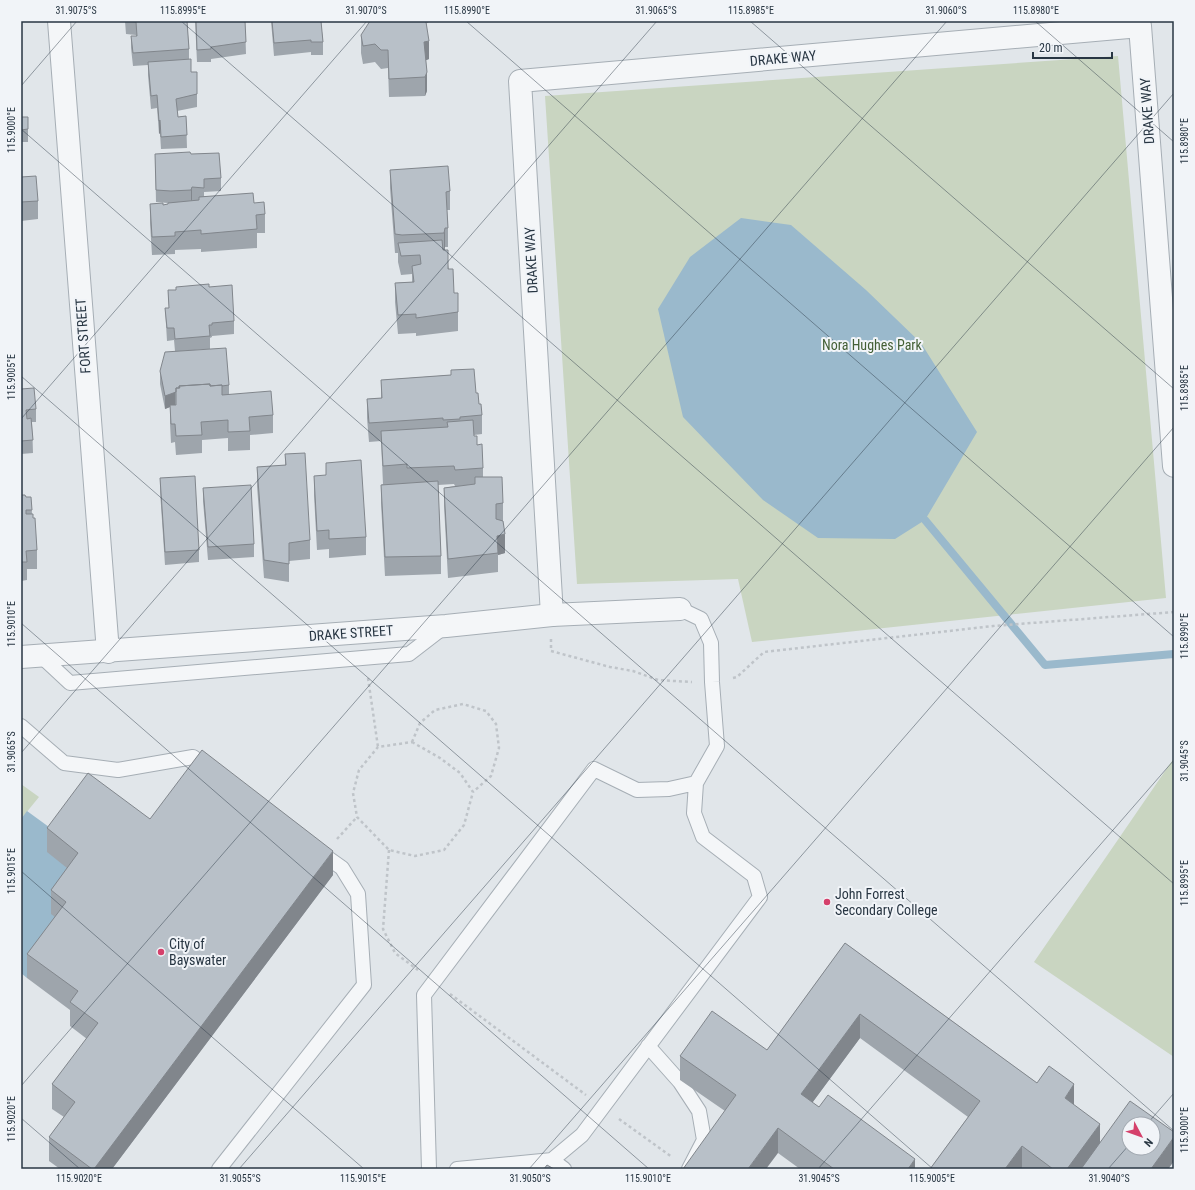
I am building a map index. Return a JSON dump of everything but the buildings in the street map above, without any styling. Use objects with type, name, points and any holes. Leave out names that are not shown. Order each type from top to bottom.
[{"type":"street","name":"FORT STREET","points":[[59,21],[108,652]]},
{"type":"street","name":"DRAKE WAY","points":[[552,616],[520,81],[1140,26],[1174,466]]},
{"type":"street","name":"DRAKE STREET","points":[[31,657],[446,626],[552,616],[680,609]]},
{"type":"lane","points":[[457,1169],[552,1160],[582,1135],[760,897],[754,876],[703,837],[694,813],[696,783],[717,746],[712,682],[711,643],[701,619],[680,609]]},
{"type":"lane","points":[[31,657],[70,683],[409,654],[446,626]]},
{"type":"lane","points":[[21,726],[64,763],[118,770],[193,757],[224,780]]},
{"type":"lane","points":[[429,1169],[424,995],[594,769],[637,790],[669,789],[696,783]]},
{"type":"lane","points":[[219,1169],[364,985],[358,894],[342,868],[305,840]]},
{"type":"lane","points":[[648,1046],[680,1082],[699,1112],[704,1140],[689,1169]]},
{"type":"lane","points":[[552,1160],[564,1169]]},
{"type":"path","points":[[552,616],[551,651],[610,667],[633,671],[658,680],[712,682],[737,677],[764,652],[993,626],[1174,611]]},
{"type":"path","points":[[366,658],[378,747]]},
{"type":"path","points":[[412,742],[420,723],[435,710],[463,704],[486,711],[496,724],[498,748],[491,776],[473,792],[464,825],[444,850],[415,856],[390,850],[357,817],[353,793],[358,770],[378,747],[412,742],[440,758],[460,773],[473,792]]},
{"type":"path","points":[[323,854],[357,817]]},
{"type":"path","points":[[390,850],[383,929],[395,953],[689,1169]]},
{"type":"green space","name":"Nora Hughes Park","points":[[1118,56],[1166,598],[752,642],[738,579],[577,584],[545,96]]},
{"type":"green space","points":[[1174,758],[1174,1057],[1034,962]]},
{"type":"green space","points":[[21,784],[39,797],[21,819]]},
{"type":"water","points":[[741,218],[791,225],[866,290],[921,343],[977,432],[925,520],[895,539],[818,538],[763,500],[683,417],[658,309],[690,257]]},
{"type":"water","points":[[27,811],[60,835],[78,877],[66,927],[27,978],[21,973],[21,819]]},
{"type":"waterway","points":[[925,520],[1045,665],[1174,654]]},
{"type":"place","name":"John Forrest Secondary College","points":[[827,902]]},
{"type":"place","name":"City of Bayswater","points":[[161,952]]}]
